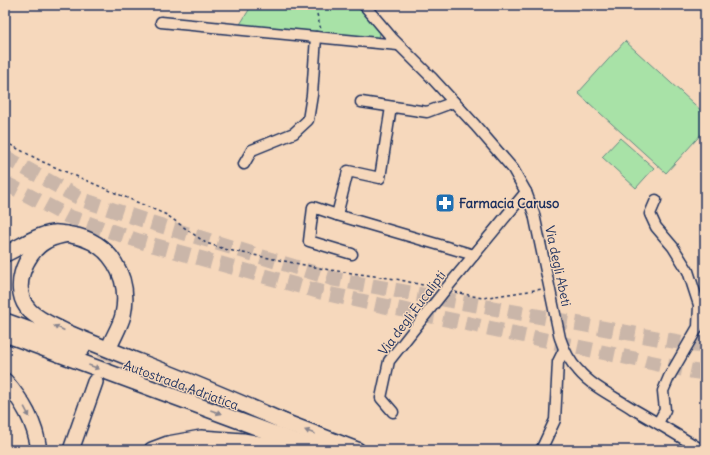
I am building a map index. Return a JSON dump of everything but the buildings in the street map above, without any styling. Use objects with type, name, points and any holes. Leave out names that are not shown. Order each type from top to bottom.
[{"type":"highway","points":[[5,254],[40,236],[54,232],[90,239],[101,246],[111,256],[122,278],[124,296],[123,316],[111,343]]},
{"type":"highway","points":[[67,234],[46,241],[34,251],[25,266],[20,283],[21,297],[30,311],[45,322],[82,339],[205,387],[289,424]]},
{"type":"highway","name":"Autostrada Adriatica","points":[[5,321],[289,424],[356,450]]},
{"type":"highway","name":"Autostrada Adriatica","points":[[5,334],[318,450]]},
{"type":"highway","points":[[5,381],[28,412],[37,433],[39,450]]},
{"type":"highway","points":[[71,450],[95,382]]},
{"type":"highway","points":[[152,450],[168,444],[201,438],[244,441],[293,450]]},
{"type":"street","name":"Via degli Abeti","points":[[364,5],[398,45],[454,102],[497,149],[509,164],[526,192],[534,214],[560,338],[570,361],[588,380],[610,395],[702,450]]},
{"type":"street","points":[[162,22],[398,45]]},
{"type":"street","points":[[244,164],[252,150],[294,133],[308,120],[320,37]]},
{"type":"street","points":[[361,102],[427,112],[454,102]]},
{"type":"street","points":[[337,215],[348,171],[380,178],[391,107]]},
{"type":"street","name":"Via degli Eucalipti","points":[[393,412],[380,398],[389,361],[445,290],[526,192]]},
{"type":"street","points":[[656,200],[650,214],[656,227],[673,247],[688,271],[699,305],[698,328],[669,377],[663,391],[665,410],[658,423]]},
{"type":"street","points":[[352,254],[309,241],[313,208],[474,255]]},
{"type":"street","points":[[541,450],[555,420],[558,362],[564,350]]},
{"type":"path","points":[[317,14],[320,37]]},
{"type":"path","points":[[5,142],[43,162],[167,215],[206,243],[228,250],[330,270],[396,279],[482,298],[550,288]]},
{"type":"green space","points":[[252,5],[339,5],[341,8],[346,5],[359,5],[380,33],[379,39],[239,26]]},
{"type":"green space","points":[[625,41],[705,114],[705,130],[666,173],[578,93]]},
{"type":"green space","points":[[620,138],[654,168],[636,188],[602,157]]},
{"type":"tunnel","points":[[5,157],[83,200],[334,279],[705,346]]},
{"type":"tunnel","points":[[5,183],[67,216],[139,241],[328,294],[705,373]]},
{"type":"tunnel","points":[[96,381],[111,343]]},
{"type":"place","name":"Farmacia Caruso","points":[[445,203]]}]
